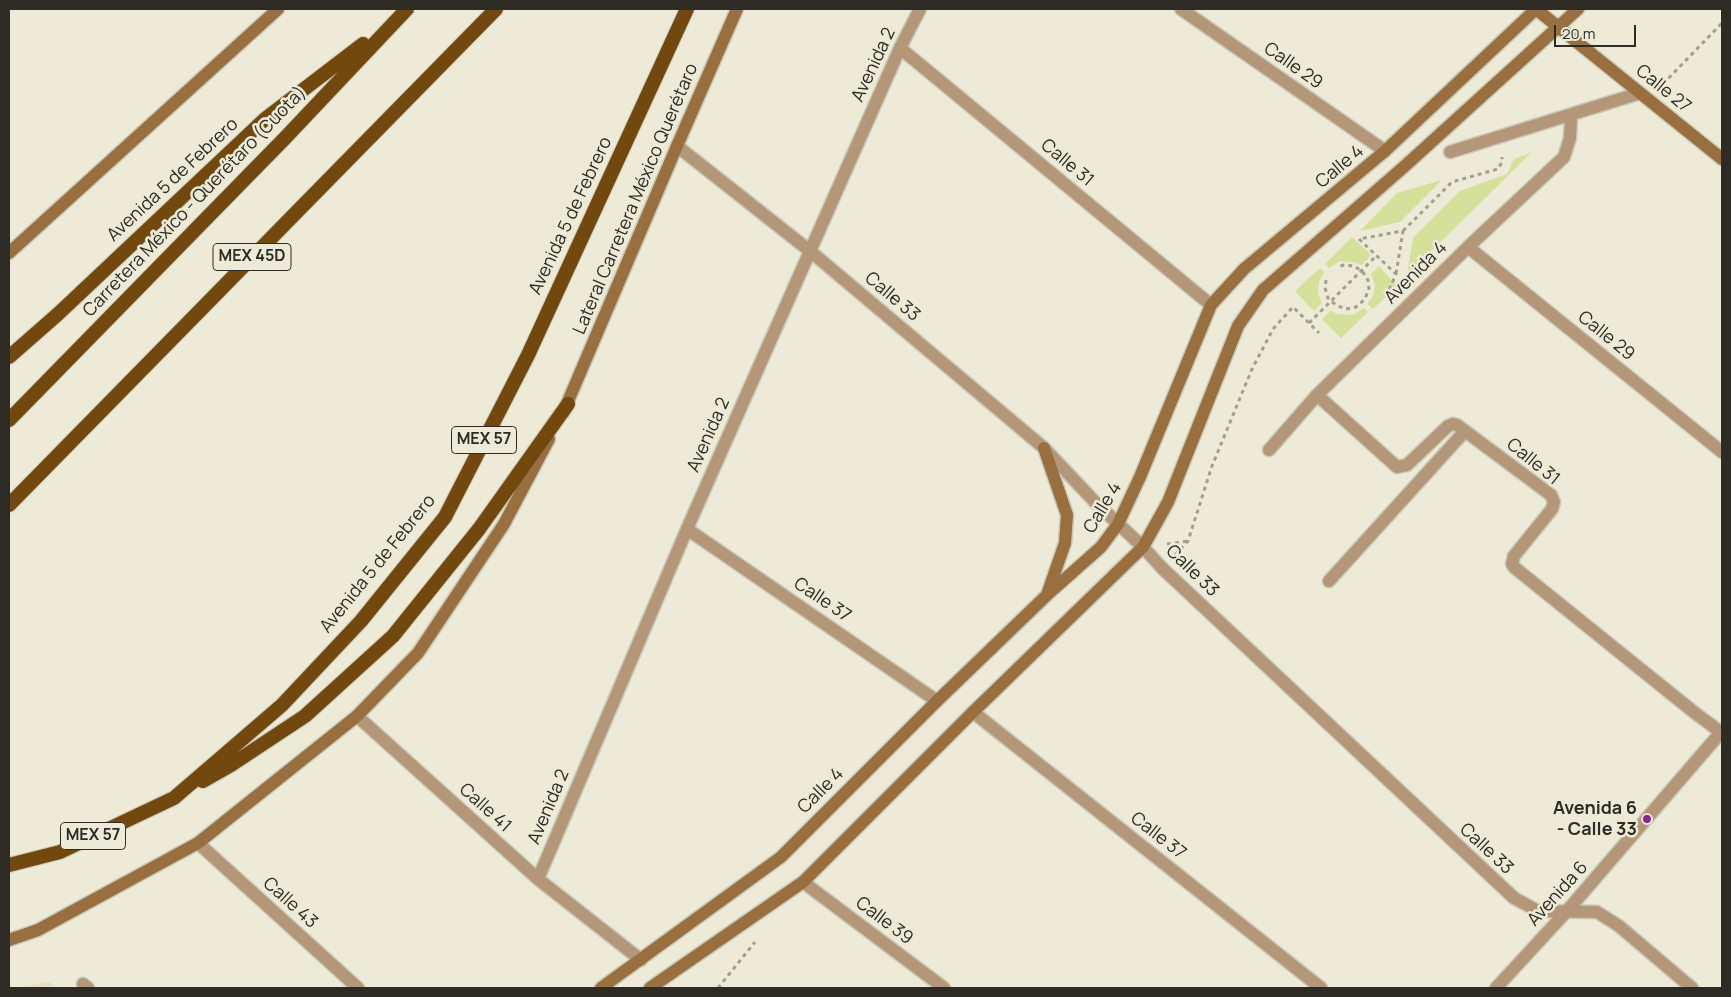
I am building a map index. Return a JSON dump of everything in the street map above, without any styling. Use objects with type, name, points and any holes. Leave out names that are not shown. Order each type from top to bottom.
[{"type":"highway","name":"Carretera México - Querétaro (Cuota)","points":[[9,420],[279,144],[406,9]]},
{"type":"highway","name":"MEX 45D","points":[[9,504],[496,9]]},
{"type":"highway","name":"Avenida 5 de Febrero","points":[[9,865],[60,852],[174,798],[288,698],[361,621],[445,517],[528,355],[687,9]]},
{"type":"highway","name":"Avenida 5 de Febrero","points":[[9,356],[58,314],[265,119],[394,21]]},
{"type":"highway","points":[[174,798],[231,765],[305,716],[393,636],[479,529],[568,404]]},
{"type":"main road","points":[[9,252],[278,9]]},
{"type":"main road","name":"Lateral Carretera México Querétaro","points":[[9,940],[38,930],[198,843],[357,716],[418,653],[504,524],[568,404],[676,146],[737,9]]},
{"type":"main road","name":"Calle 4","points":[[601,988],[781,857],[1048,594],[1100,547],[1118,524],[1140,478],[1211,305],[1244,269],[1385,151],[1536,9]]},
{"type":"main road","name":"Calle 27","points":[[1536,9],[1722,159]]},
{"type":"main road","points":[[657,986],[803,882],[973,712],[1143,548],[1168,502],[1238,326],[1262,290],[1406,165],[1578,9]]},
{"type":"main road","points":[[1044,448],[1067,515],[1066,543],[1048,594]]},
{"type":"street","name":"Avenida 2","points":[[538,879],[687,529],[900,48],[920,9]]},
{"type":"street","name":"Calle 29","points":[[1182,9],[1385,151]]},
{"type":"street","name":"Calle 31","points":[[900,48],[1211,305]]},
{"type":"street","points":[[1450,152],[1571,115],[1644,96]]},
{"type":"street","name":"Avenida 4","points":[[1269,450],[1317,395],[1468,247],[1564,157],[1570,138],[1571,115]]},
{"type":"street","name":"Calle 33","points":[[676,146],[810,251],[1044,448],[1162,568],[1514,898],[1538,911],[1597,912],[1619,926],[1692,988]]},
{"type":"street","name":"Calle 29","points":[[1468,247],[1722,452]]},
{"type":"street","points":[[1317,395],[1397,467],[1407,465],[1448,426],[1457,425],[1465,431],[1328,580]]},
{"type":"street","name":"Calle 31","points":[[1465,431],[1551,495],[1554,502],[1552,509],[1514,556],[1512,564],[1515,568],[1695,713],[1722,732]]},
{"type":"street","name":"Calle 37","points":[[687,529],[938,701]]},
{"type":"street","name":"Calle 37","points":[[973,712],[1321,988]]},
{"type":"street","name":"Calle 41","points":[[357,716],[538,879],[641,960]]},
{"type":"street","name":"Avenida 6","points":[[1496,988],[1567,912],[1722,732]]},
{"type":"street","name":"Calle 43","points":[[198,843],[358,988]]},
{"type":"street","name":"Calle 39","points":[[803,882],[944,988]]},
{"type":"path","points":[[1644,96],[1722,23]]},
{"type":"path","points":[[1384,301],[1396,274],[1403,232],[1452,182],[1498,169],[1502,162],[1502,136]]},
{"type":"path","points":[[1396,274],[1359,239],[1403,232]]},
{"type":"path","points":[[1309,323],[1377,255]]},
{"type":"path","points":[[1326,280],[1325,288],[1331,302],[1336,306],[1346,309],[1356,307],[1364,300],[1369,290],[1368,280],[1362,270],[1354,266],[1344,265],[1337,267]]},
{"type":"path","points":[[1162,568],[1188,541],[1212,466],[1252,369],[1273,329],[1293,307],[1318,333]]},
{"type":"shaded area","points":[[49,982],[57,988],[16,988]]},
{"type":"green space","points":[[1532,152],[1407,275],[1413,238],[1460,191],[1507,174],[1514,159]]},
{"type":"green space","points":[[1442,180],[1400,222],[1360,231],[1397,193]]},
{"type":"green space","points":[[1352,237],[1371,255],[1362,265],[1339,261],[1329,268],[1325,264]]},
{"type":"green space","points":[[1379,266],[1397,286],[1373,309],[1367,304],[1373,296],[1375,284],[1371,274]]},
{"type":"green space","points":[[1320,268],[1324,272],[1319,282],[1318,294],[1322,303],[1314,311],[1295,291]]},
{"type":"green space","points":[[1364,308],[1368,312],[1341,338],[1322,319],[1330,311],[1338,314],[1353,315]]},
{"type":"place","name":"Avenida 6 - Calle 33","points":[[1647,819]]}]
